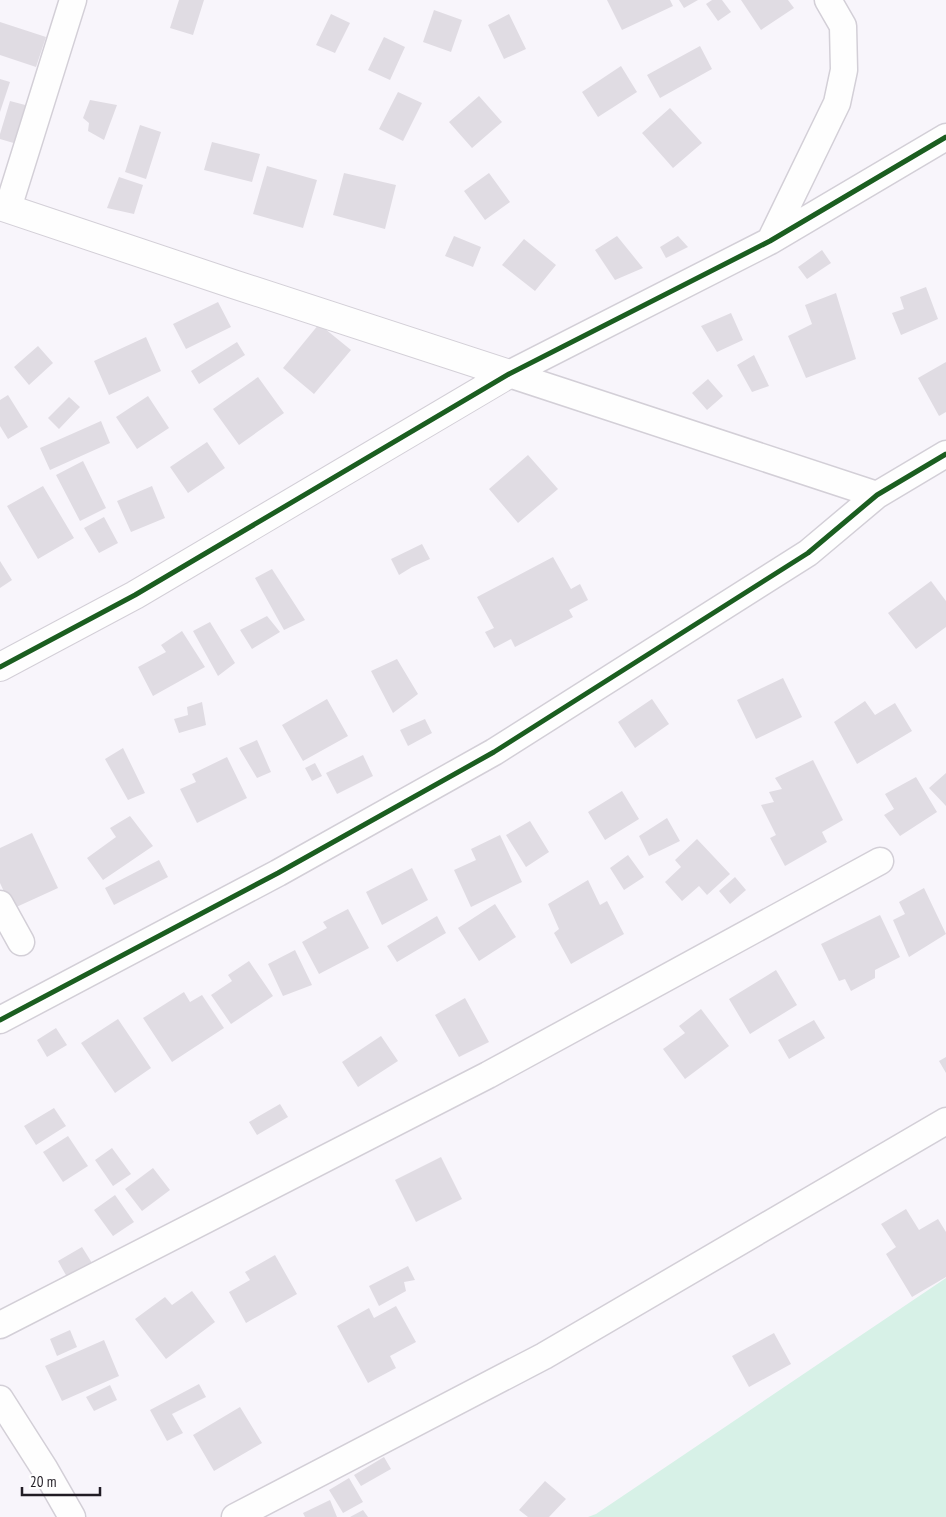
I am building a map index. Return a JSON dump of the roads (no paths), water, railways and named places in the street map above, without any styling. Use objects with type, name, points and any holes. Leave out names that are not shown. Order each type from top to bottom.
[{"type":"street","points":[[73,0],[4,207],[877,495]]},
{"type":"street","points":[[770,241],[837,103],[844,70],[843,26],[828,0]]},
{"type":"street","points":[[0,667],[135,595],[509,374],[770,241],[946,137]]},
{"type":"street","points":[[0,1020],[278,873],[494,752],[808,553],[877,495],[946,454]]},
{"type":"street","points":[[0,1325],[488,1075],[880,861]]},
{"type":"street","points":[[0,904],[21,942]]},
{"type":"street","points":[[234,1517],[544,1356],[946,1121]]},
{"type":"street","points":[[0,1399],[44,1468],[72,1517]]}]
